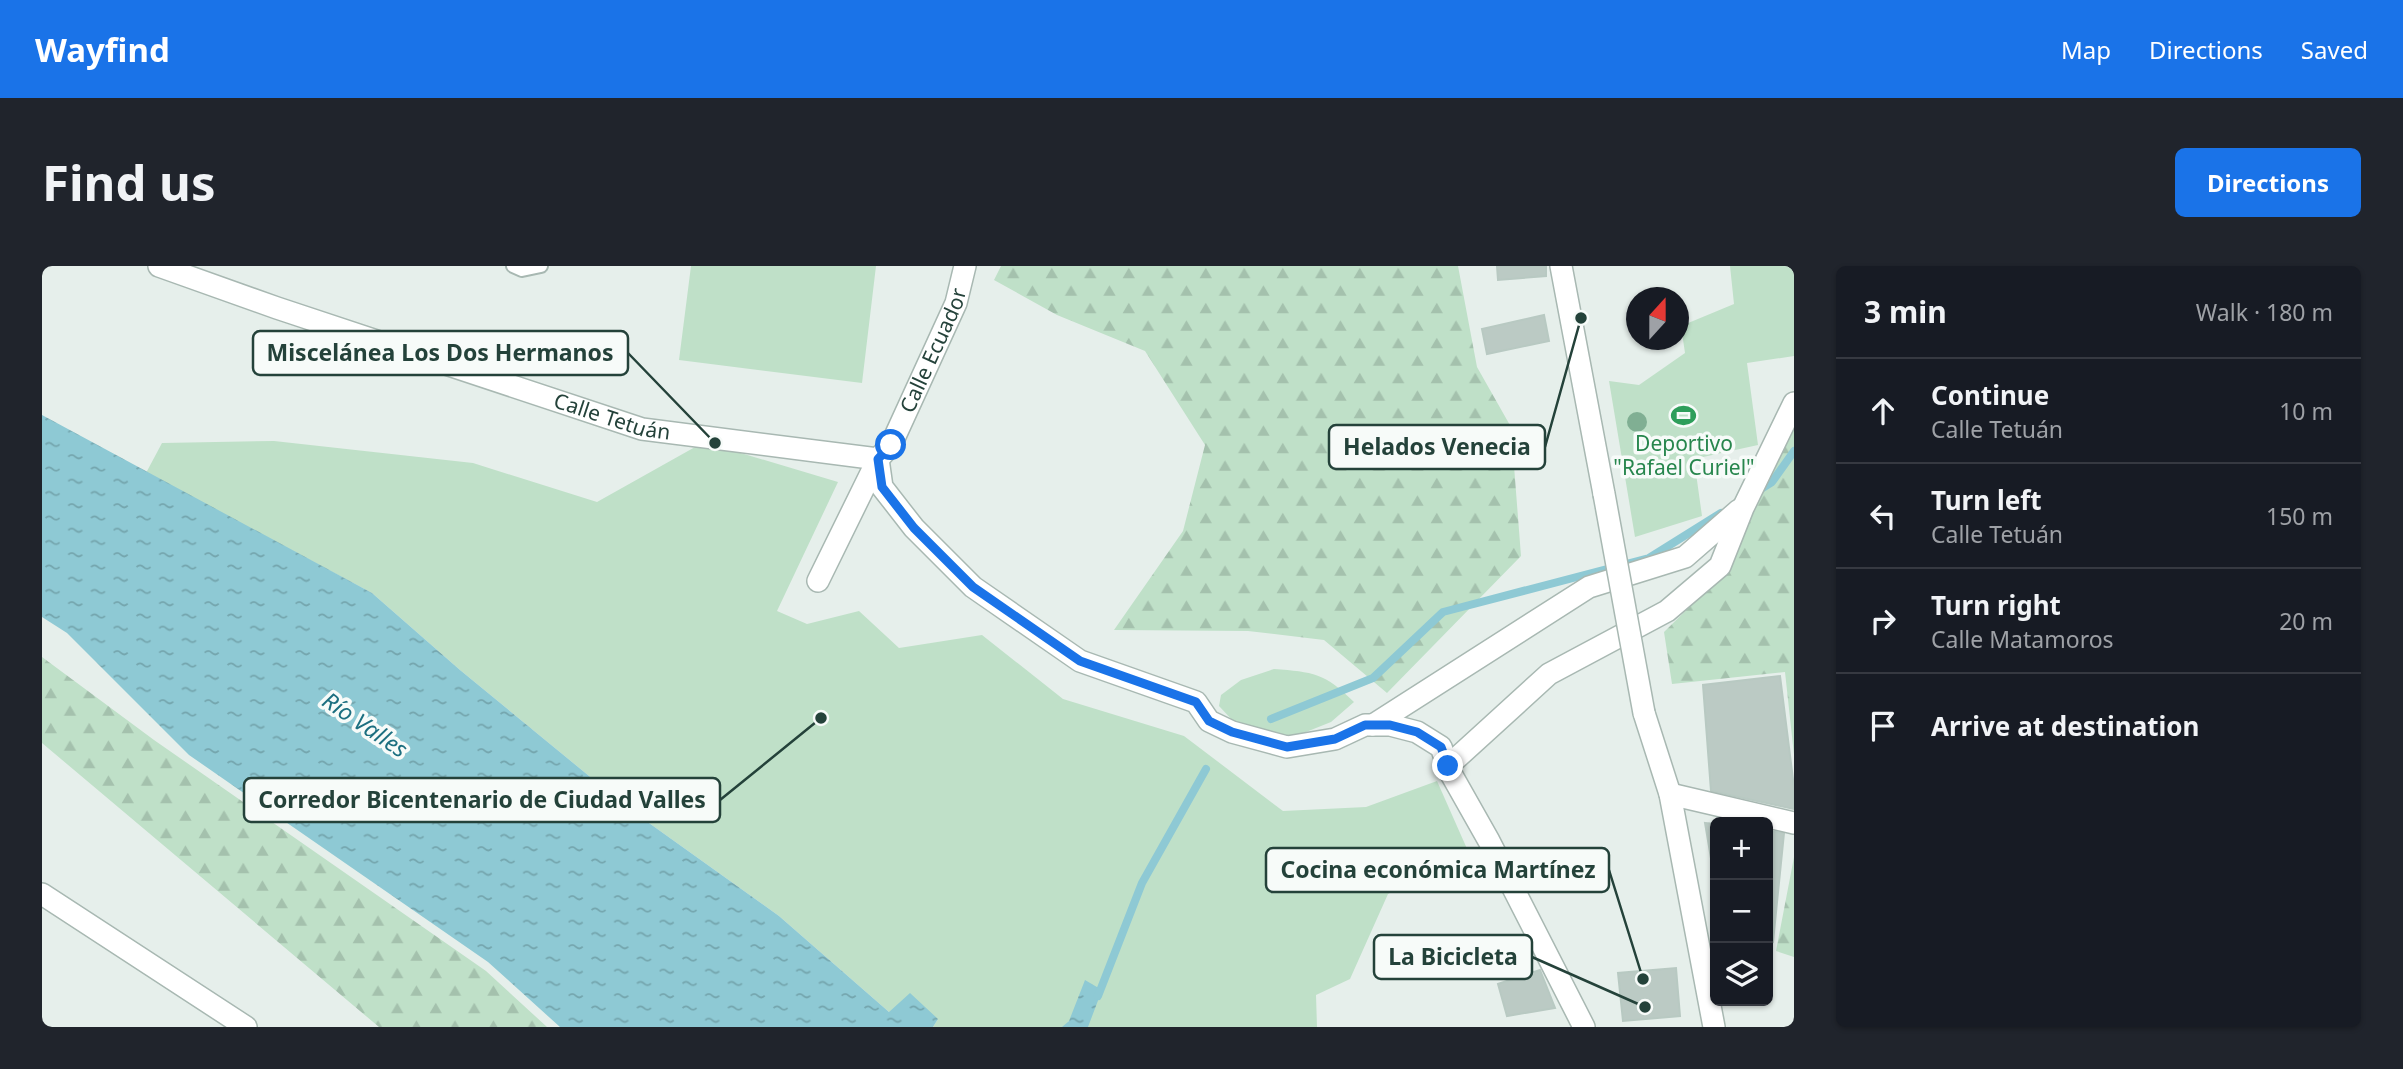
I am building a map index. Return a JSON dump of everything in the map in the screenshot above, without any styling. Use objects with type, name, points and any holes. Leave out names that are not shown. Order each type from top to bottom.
[{"type":"street","name":"Calle Tetuán","points":[[159,266],[642,429],[878,459]]},
{"type":"street","name":"Calle Ecuador","points":[[818,581],[878,459],[891,445],[956,303],[965,266]]},
{"type":"street","points":[[1561,266],[1644,713],[1670,794],[1713,1025]]},
{"type":"street","points":[[1448,766],[1549,674],[1667,611],[1720,566],[1746,502],[1794,403]]},
{"type":"street","points":[[878,459],[882,487],[914,528],[973,587],[1080,661],[1196,702],[1209,721],[1232,732],[1287,747],[1335,739],[1365,725],[1382,725],[1417,732],[1441,747],[1448,766],[1584,1027]]},
{"type":"street","points":[[1382,725],[1589,587],[1685,557],[1746,502]]},
{"type":"street","points":[[1670,794],[1794,823]]},
{"type":"street","points":[[42,894],[246,1027]]},
{"type":"lane","points":[[513,266],[522,270],[541,266]]},
{"type":"green space","points":[[691,266],[876,266],[862,383],[679,360]]},
{"type":"green space","points":[[1001,266],[1458,266],[1477,367],[1511,427],[1521,556],[1387,693],[1324,640],[1248,631],[1114,630],[1183,531],[1205,445],[1145,351],[1057,315],[994,280]]},
{"type":"green space","name":"Deportivo \"Rafael Curiel\"","points":[[1730,266],[1794,266],[1794,356],[1747,363],[1758,445],[1694,459],[1702,516],[1635,537],[1609,381],[1639,385],[1685,353],[1685,350],[1689,350],[1689,323],[1734,304]]},
{"type":"green space","points":[[1794,424],[1794,755],[1785,672],[1672,684],[1664,632],[1720,577]]},
{"type":"green space","points":[[274,441],[473,463],[597,502],[704,442],[838,482],[777,611],[807,624],[859,611],[899,648],[982,635],[1063,699],[1184,736],[1283,811],[1366,807],[1437,781],[1468,851],[1388,894],[1350,979],[1316,995],[1317,1027],[1080,1027],[1069,1021],[1064,1027],[933,1027],[938,1019],[889,1012],[779,916],[628,808],[460,670],[372,593],[146,473],[162,443]]},
{"type":"green space","points":[[42,657],[154,740],[486,971],[547,1027],[379,1027],[42,743]]},
{"type":"green space","points":[[1274,669],[1318,676],[1335,685],[1354,702],[1331,722],[1296,736],[1268,736],[1234,722],[1219,706],[1221,695],[1241,680]]},
{"type":"green space","points":[[1794,857],[1794,957],[1776,951]]},
{"type":"water","name":"Río Valles","points":[[42,415],[372,593],[460,670],[628,808],[779,916],[889,1012],[910,993],[938,1019],[933,1027],[560,1027],[488,962],[189,755],[67,633],[42,617]]},
{"type":"water","points":[[1085,980],[1102,990],[1088,1027],[1062,1027],[1069,1021]]},
{"type":"building","points":[[1497,266],[1546,266],[1546,276],[1498,280]]},
{"type":"building","points":[[1544,315],[1549,341],[1487,354],[1482,329]]},
{"type":"building","points":[[1780,676],[1794,787],[1794,809],[1711,791],[1703,685]]},
{"type":"building","points":[[1705,823],[1710,824],[1710,852]]},
{"type":"building","points":[[1773,832],[1784,833],[1773,942]]},
{"type":"building","points":[[1676,968],[1680,1016],[1623,1021],[1618,973]]},
{"type":"building","points":[[1540,970],[1555,1008],[1507,1016],[1498,984]]},
{"type":"waterway","points":[[1756,492],[1772,482],[1794,451]]},
{"type":"waterway","points":[[1271,719],[1373,678],[1443,612],[1649,558],[1721,513]]},
{"type":"waterway","points":[[1098,996],[1142,883],[1206,769]]},
{"type":"place","name":"Helados Venecia","points":[[1581,318]]},
{"type":"place","name":"Deportivo \"Rafael Curiel\"","points":[[1684,415]]},
{"type":"place","name":"Miscelánea Los Dos Hermanos","points":[[715,443]]},
{"type":"place","name":"Corredor Bicentenario de Ciudad Valles","points":[[821,718]]},
{"type":"place","name":"Cocina económica Martínez","points":[[1643,979]]},
{"type":"place","name":"La Bicicleta","points":[[1645,1007]]},
{"type":"route","points":[[891,445],[878,459],[882,487],[914,528],[973,587],[1080,661],[1196,702],[1209,721],[1232,732],[1287,747],[1335,739],[1365,725],[1390,725],[1417,732],[1441,747],[1448,766]]}]
